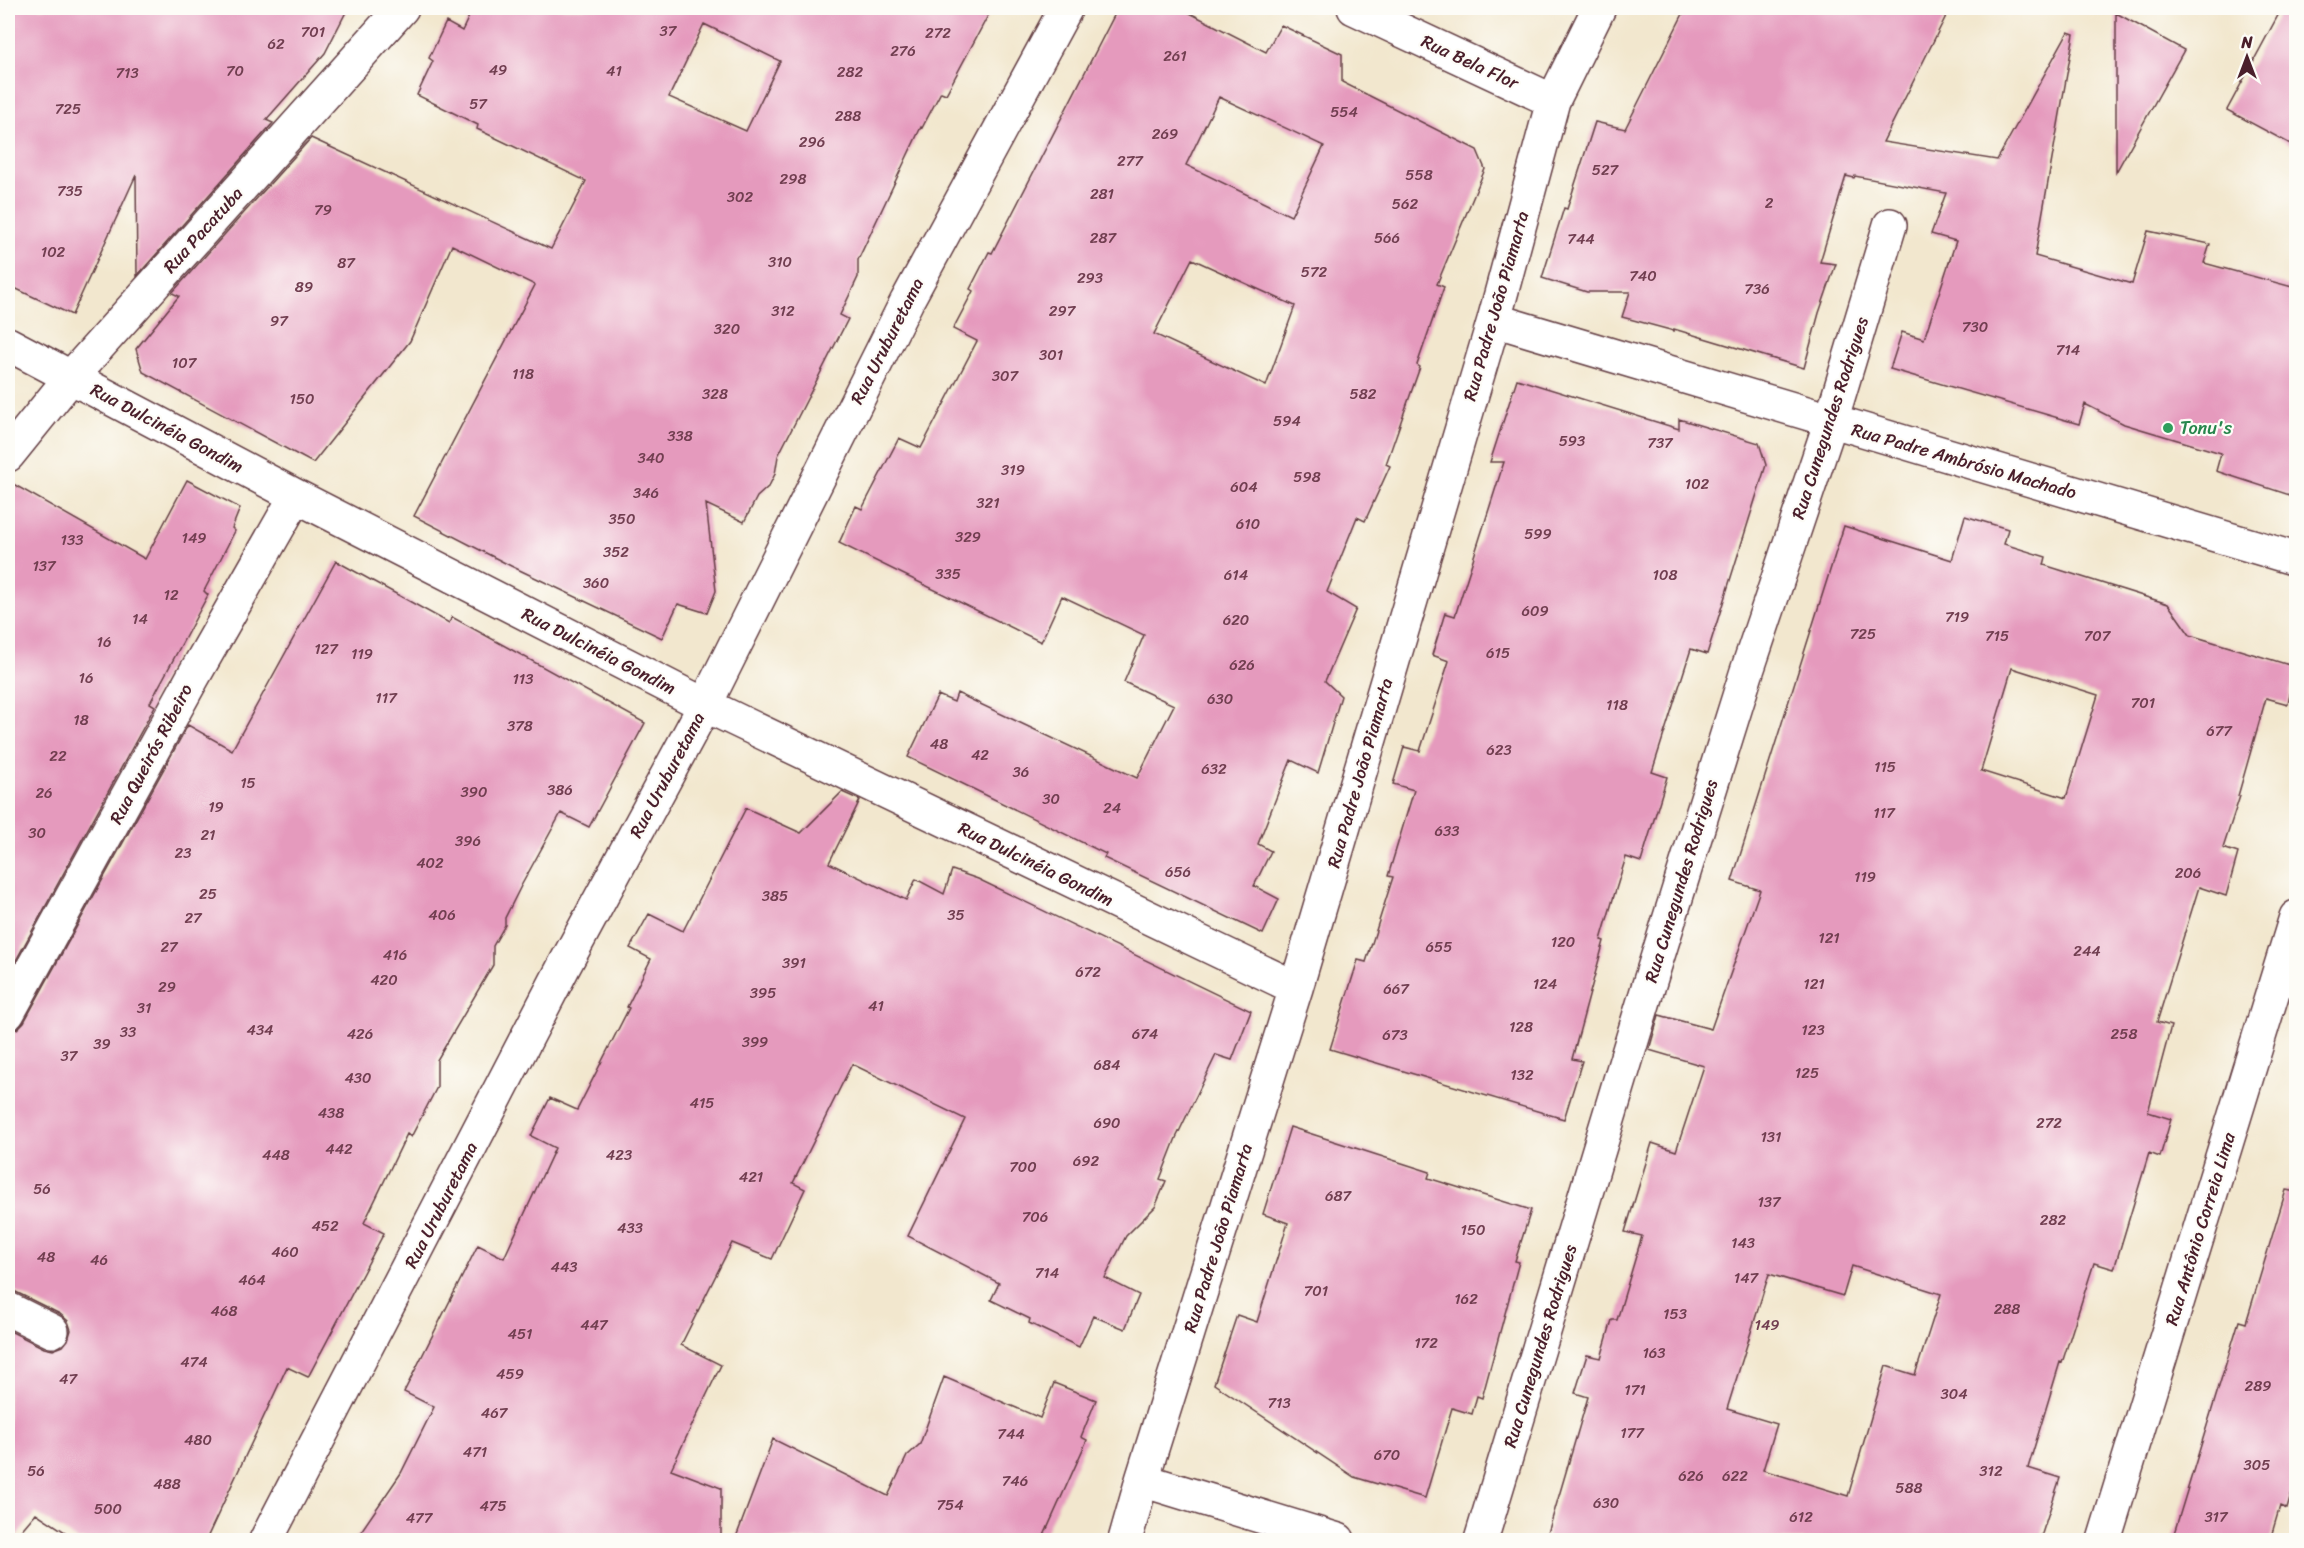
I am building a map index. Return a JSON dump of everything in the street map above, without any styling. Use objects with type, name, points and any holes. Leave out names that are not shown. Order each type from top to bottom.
[{"type":"street","name":"Rua Pacatuba","points":[[8,455],[71,377],[402,8]]},
{"type":"street","name":"Rua Uruburetama","points":[[266,1540],[563,968],[705,705],[907,301],[1066,8]]},
{"type":"street","name":"Rua Bela Flor","points":[[1354,8],[1553,101]]},
{"type":"street","name":"Rua Padre João Piamarta","points":[[1125,1540],[1296,988],[1494,320],[1553,101],[1599,8]]},
{"type":"street","name":"Rua Cunegundes Rodrigues","points":[[1481,1540],[1742,686],[1831,421],[1890,225]]},
{"type":"street","name":"Rua Padre Ambrósio Machado","points":[[1494,320],[2296,559]]},
{"type":"street","name":"Rua Dulcinéia Gondim","points":[[8,344],[296,496],[705,705],[1296,988]]},
{"type":"street","name":"Rua Queirós Ribeiro","points":[[8,1013],[193,676],[296,496]]},
{"type":"street","name":"Rua Antônio Correia Lima","points":[[2104,1540],[2296,917]]},
{"type":"street","points":[[8,1309],[52,1331]]},
{"type":"street","points":[[1142,1480],[1338,1540]]},
{"type":"building","points":[[8,8],[348,8],[325,53],[266,120],[273,123],[137,276],[136,175],[72,315],[8,285]]},
{"type":"building","points":[[473,8],[992,8],[946,94],[941,92],[921,127],[858,260],[858,277],[840,315],[848,319],[778,456],[775,474],[769,486],[757,497],[744,522],[706,504],[716,591],[707,613],[678,604],[662,638],[511,566],[414,516],[535,285],[452,245],[410,341],[313,463],[143,372],[136,349],[179,296],[172,293],[311,138],[551,249],[586,181],[477,129],[478,125],[417,95],[433,61],[429,58],[446,22],[462,31]],"holes":[[[704,24],[780,61],[746,131],[669,97]]]},
{"type":"building","points":[[1118,8],[1180,8],[1266,52],[1281,25],[1342,54],[1342,82],[1477,150],[1485,169],[1437,284],[1444,287],[1417,365],[1420,367],[1386,464],[1390,466],[1365,521],[1357,517],[1327,592],[1356,609],[1325,681],[1341,696],[1318,773],[1291,760],[1258,844],[1271,851],[1254,886],[1279,899],[1263,934],[1104,858],[1106,854],[908,757],[938,695],[954,702],[957,693],[1137,778],[1174,705],[1124,682],[1144,635],[1062,596],[1041,642],[839,543],[856,506],[862,509],[899,438],[921,448],[977,341],[953,329],[973,291],[970,289],[989,252],[992,253]],"holes":[[[1219,97],[1324,146],[1291,216],[1186,165]],[[1192,259],[1295,306],[1266,386],[1154,334]]]},
{"type":"building","points":[[1686,8],[1950,8],[1883,142],[1997,160],[2068,32],[2074,34],[2035,256],[2132,284],[2148,231],[2210,244],[2204,263],[2296,288],[2296,497],[2216,471],[2221,453],[2124,424],[2085,404],[2079,424],[1890,369],[1902,332],[1924,339],[1956,241],[1931,234],[1946,193],[1846,176],[1820,262],[1836,264],[1819,313],[1804,368],[1674,329],[1674,331],[1622,317],[1630,292],[1587,292],[1542,278],[1595,122],[1625,129]]},
{"type":"building","points":[[2282,8],[2296,8],[2296,147],[2227,110]]},
{"type":"building","points":[[2116,13],[2184,50],[2116,172]]},
{"type":"building","points":[[1517,379],[1679,429],[1679,419],[1759,443],[1766,465],[1707,654],[1691,649],[1652,772],[1667,777],[1641,862],[1626,857],[1613,899],[1572,1059],[1582,1061],[1564,1119],[1330,1049],[1358,960],[1366,962],[1393,877],[1388,876],[1414,790],[1393,784],[1404,747],[1420,751],[1449,661],[1432,655],[1445,613],[1455,616],[1504,462],[1490,462]]},
{"type":"building","points":[[187,480],[240,508],[232,528],[235,531],[204,591],[208,595],[150,703],[155,706],[8,975],[8,481],[145,559]]},
{"type":"building","points":[[1965,516],[2008,529],[2004,544],[2046,557],[2044,565],[2168,604],[2190,635],[2296,667],[2288,704],[2266,698],[2238,796],[2240,796],[2223,848],[2238,853],[2226,896],[2199,887],[2157,1022],[2171,1026],[2148,1112],[2171,1119],[2160,1157],[2149,1153],[2114,1269],[2094,1263],[2062,1363],[2060,1362],[2028,1468],[2060,1478],[2040,1540],[1546,1540],[1588,1397],[1575,1393],[1587,1355],[1601,1358],[1612,1320],[1617,1320],[1642,1236],[1625,1232],[1652,1143],[1676,1151],[1704,1066],[1649,1050],[1659,1015],[1711,1029],[1760,890],[1732,881],[1844,526],[1952,560]],"holes":[[[2012,668],[2098,695],[2066,798],[1981,771]],[[1852,1266],[1941,1294],[1915,1375],[1886,1366],[1848,1496],[1763,1470],[1777,1424],[1727,1409],[1769,1274],[1843,1296]]]},
{"type":"building","points":[[336,561],[449,623],[452,617],[645,723],[589,827],[561,813],[521,886],[505,918],[505,925],[493,946],[493,965],[437,1060],[437,1087],[411,1137],[407,1134],[364,1223],[384,1233],[308,1377],[287,1367],[206,1540],[77,1540],[36,1513],[13,1540],[8,1540],[8,1330],[44,1348],[53,1350],[63,1346],[71,1330],[68,1321],[60,1314],[8,1290],[8,1032],[17,1029],[24,1022],[188,725],[232,750]]},
{"type":"building","points":[[842,792],[860,800],[829,863],[906,900],[916,879],[944,894],[952,870],[978,879],[1251,1011],[1232,1060],[1216,1055],[1176,1138],[1160,1179],[1166,1181],[1155,1207],[1126,1236],[1105,1278],[1139,1295],[1125,1329],[1093,1316],[1079,1347],[1029,1323],[1030,1319],[991,1300],[999,1283],[908,1236],[965,1119],[852,1064],[793,1183],[805,1189],[772,1259],[732,1243],[681,1345],[721,1365],[671,1469],[721,1488],[721,1540],[355,1540],[401,1473],[434,1407],[404,1392],[478,1245],[504,1258],[555,1148],[531,1136],[550,1098],[577,1110],[629,1008],[627,1007],[651,959],[630,948],[649,914],[683,931],[746,808],[801,833]]},
{"type":"building","points":[[1290,1127],[1430,1172],[1428,1178],[1531,1210],[1515,1261],[1519,1262],[1482,1398],[1477,1396],[1472,1414],[1452,1408],[1425,1498],[1354,1477],[1214,1384],[1237,1315],[1257,1322],[1288,1223],[1263,1214]]},
{"type":"building","points":[[2286,1190],[2296,1192],[2296,1478],[2287,1509],[2280,1506],[2270,1540],[2172,1540],[2239,1321],[2246,1323]]},
{"type":"building","points":[[944,1377],[1040,1418],[1054,1383],[1096,1400],[1081,1437],[1087,1440],[1042,1540],[735,1540],[773,1439],[888,1496],[907,1456],[920,1444]]},
{"type":"place","name":"Tonu's","points":[[2168,428]]}]
